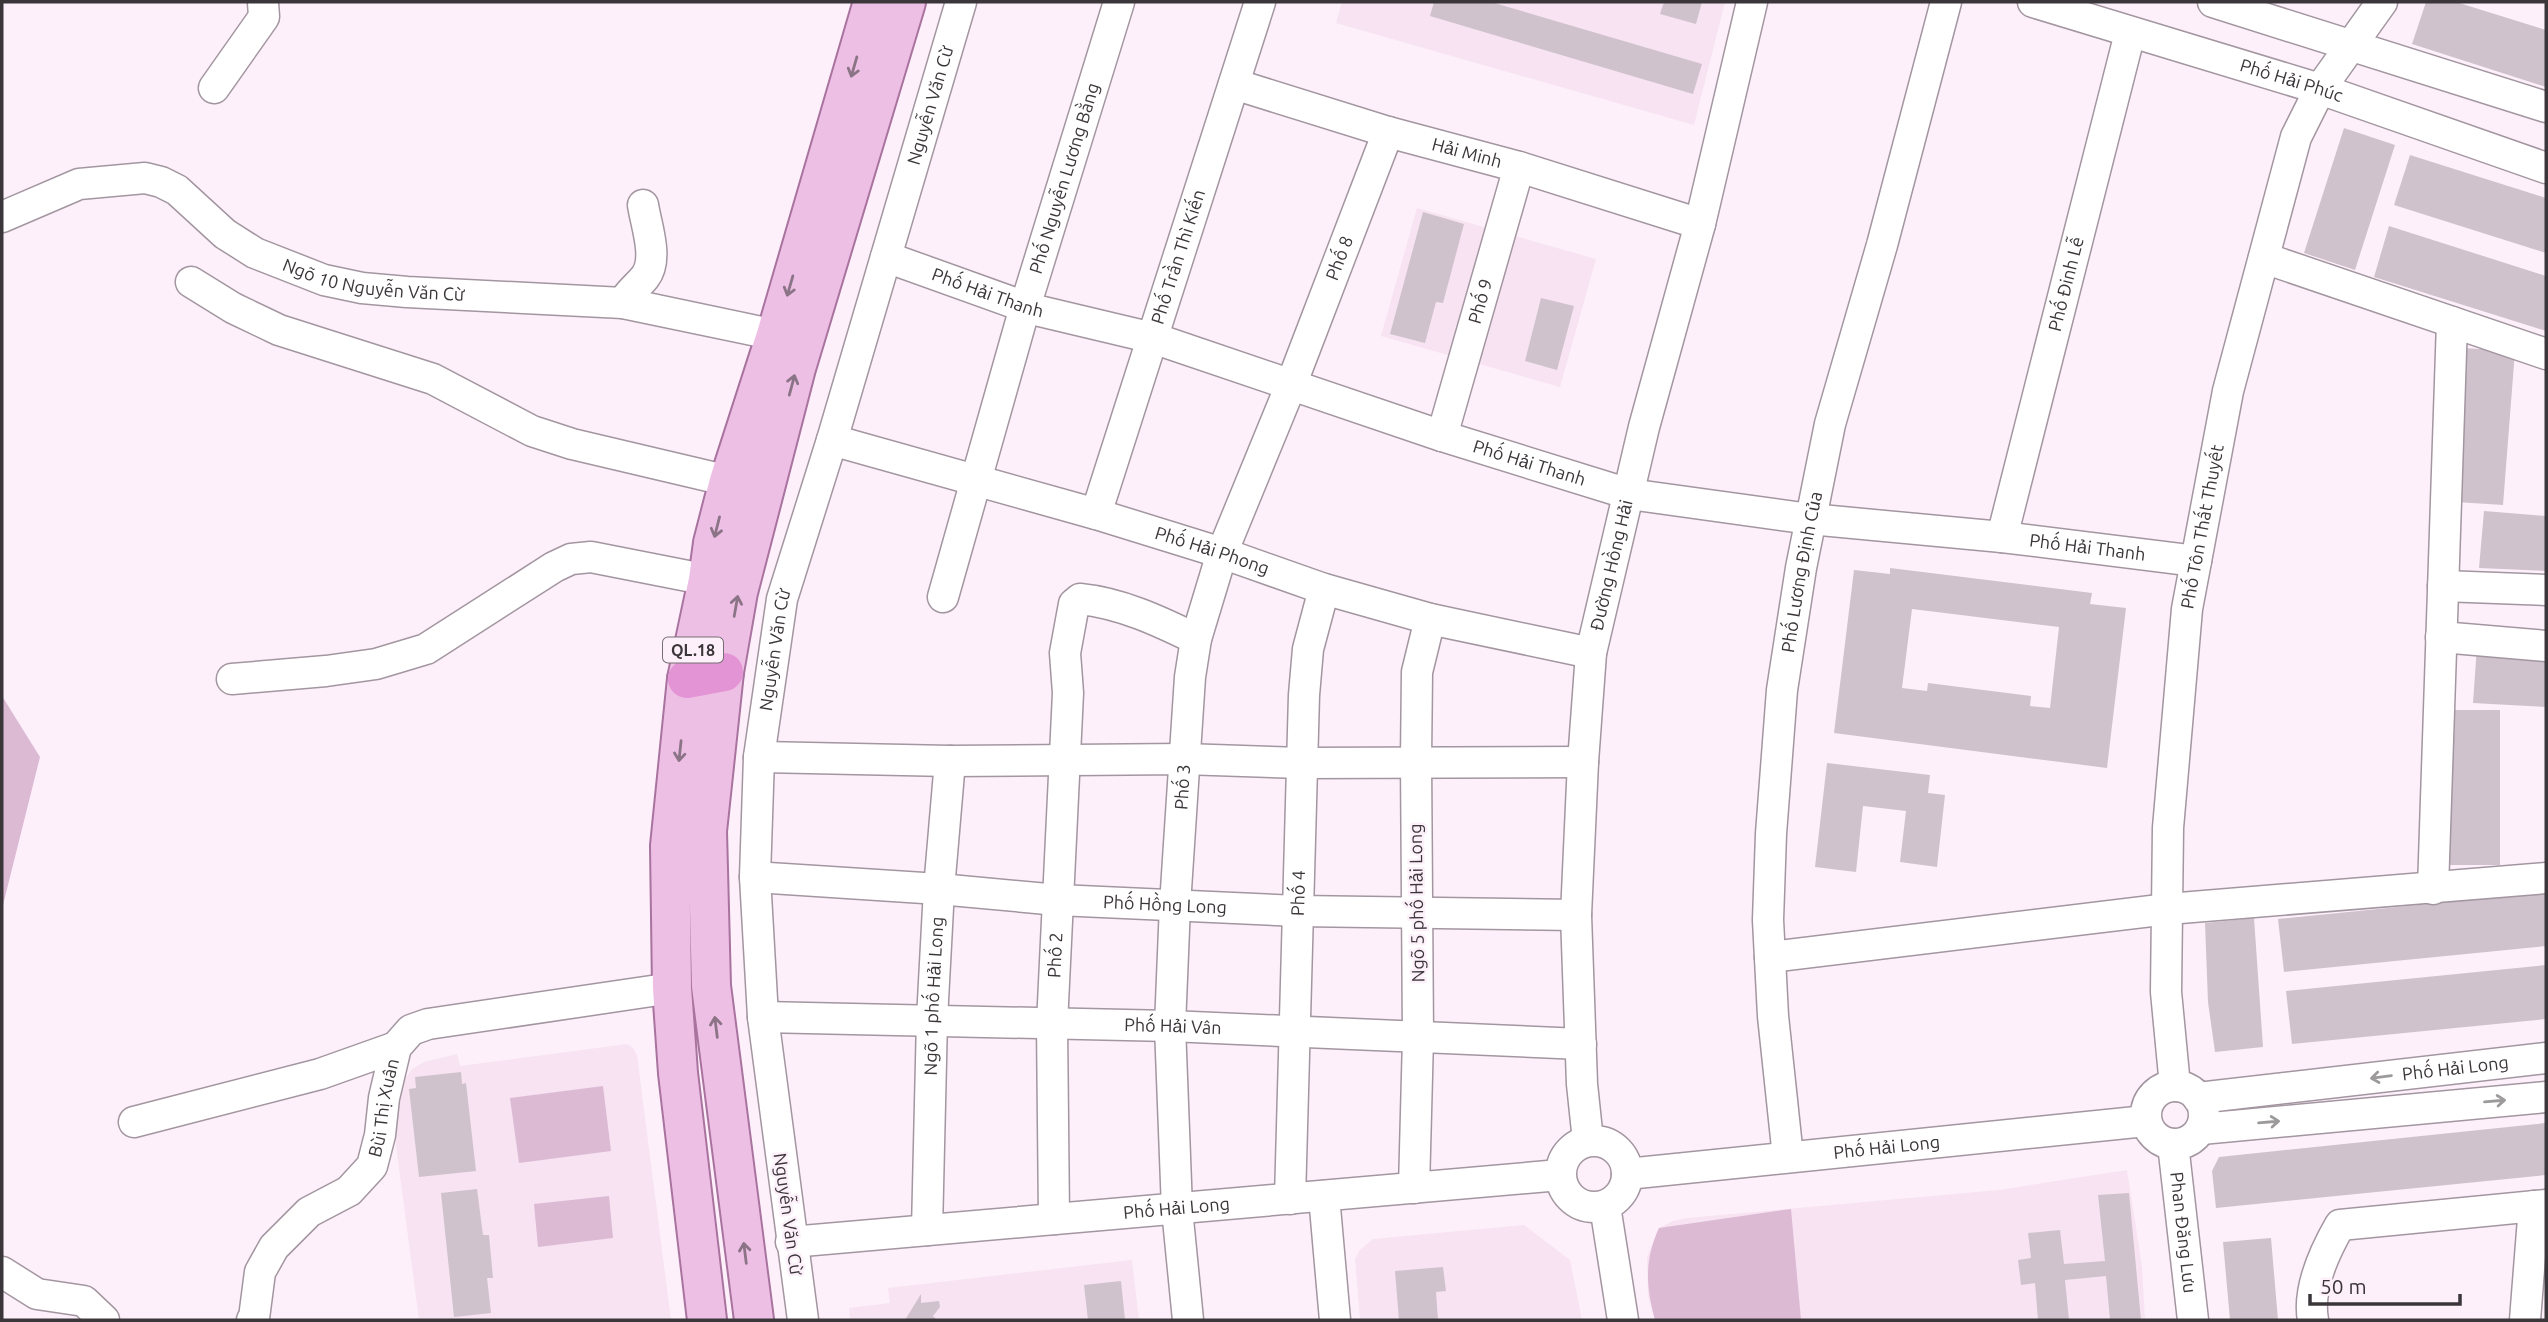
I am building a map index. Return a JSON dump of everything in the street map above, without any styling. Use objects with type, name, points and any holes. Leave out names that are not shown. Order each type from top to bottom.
[{"type":"highway","points":[[687,679],[724,673]]},
{"type":"main road","name":"QL.18","points":[[707,1320],[678,1073],[672,988],[670,846],[687,679],[708,580],[713,542],[729,481],[776,335],[873,2]]},
{"type":"main road","name":"QL.18","points":[[754,1320],[711,986],[707,831],[724,673],[738,592],[796,368],[906,2]]},
{"type":"street","points":[[214,88],[264,17],[263,2]]},
{"type":"street","name":"Nguyễn Văn Cừ","points":[[803,1320],[763,1017],[755,877],[759,757],[782,599],[832,440],[961,2]]},
{"type":"street","name":"Phố Nguyễn Lương Bằng","points":[[943,597],[1025,307],[1119,2]]},
{"type":"street","name":"Phố Trần Thì Kiến","points":[[1096,514],[1260,2]]},
{"type":"street","name":"Đường Hồng Hải","points":[[1588,1141],[1582,1084],[1576,915],[1591,653],[1644,427],[1700,224],[1752,2]]},
{"type":"street","name":"Phố Lương Định Của","points":[[1788,1157],[1773,1016],[1768,920],[1771,834],[1782,690],[1810,519],[1830,424],[1882,245],[1946,2]]},
{"type":"street","name":"Phố Hải Phúc","points":[[2033,2],[2320,89],[2546,168]]},
{"type":"street","points":[[2213,2],[2546,107]]},
{"type":"street","name":"Phố Tôn Thất Thuyết","points":[[2186,1092],[2166,992],[2168,828],[2188,609],[2196,561],[2228,391],[2296,137],[2320,89],[2382,2]]},
{"type":"street","name":"Phố Đinh Lễ","points":[[2002,537],[2130,33]]},
{"type":"street","name":"Hải Minh","points":[[1234,84],[1388,132],[1519,167],[1700,224]]},
{"type":"street","name":"Phố 8","points":[[1291,385],[1388,132]]},
{"type":"street","name":"Phố 9","points":[[1442,436],[1519,167]]},
{"type":"street","name":"Ngõ 10 Nguyễn Văn Cừ","points":[[2,217],[79,184],[145,178],[177,190],[225,234],[255,253],[324,280],[362,288],[407,292],[623,303],[776,335]]},
{"type":"street","points":[[623,303],[629,291],[644,278],[651,265],[643,205]]},
{"type":"street","name":"Phố Hải Thanh","points":[[886,257],[1025,307],[1153,338],[1442,436],[1629,494],[1810,519],[2002,537],[2196,561]]},
{"type":"street","points":[[2264,258],[2546,354]]},
{"type":"street","points":[[191,282],[233,309],[279,330],[433,379],[532,430],[572,444],[729,481]]},
{"type":"street","points":[[2432,889],[2452,322]]},
{"type":"street","name":"Phố 3","points":[[1188,1320],[1177,1209],[1170,1026],[1190,677],[1196,639],[1222,553],[1291,385]]},
{"type":"street","name":"Phố Hải Phong","points":[[832,440],[1096,514],[1222,553],[1324,589],[1430,619],[1591,653]]},
{"type":"street","points":[[232,679],[376,664],[426,649],[554,567],[571,559],[591,557],[708,580]]},
{"type":"street","points":[[2443,586],[2546,590]]},
{"type":"street","name":"Phố 4","points":[[1290,1199],[1304,695],[1308,649],[1324,589]]},
{"type":"street","name":"Phố 2","points":[[1054,1219],[1052,1024],[1068,692],[1065,653],[1074,604],[1080,599],[1095,601],[1149,616],[1196,639]]},
{"type":"street","name":"Ngõ 5 phố Hải Long","points":[[1414,1188],[1418,1038],[1417,672],[1430,619]]},
{"type":"street","points":[[2441,637],[2546,646]]},
{"type":"street","points":[[759,757],[950,761],[1583,762]]},
{"type":"street","name":"Ngõ 1 phố Hải Long","points":[[928,1230],[932,1019],[950,761]]},
{"type":"street","name":"Phố Hồng Long","points":[[755,877],[1058,900],[1298,911],[1576,915]]},
{"type":"street","points":[[1770,957],[2168,909],[2546,878]]},
{"type":"street","name":"Bùi Thị Xuân","points":[[252,1320],[260,1272],[274,1247],[309,1212],[349,1191],[372,1166],[396,1047],[411,1030],[428,1024],[672,988]]},
{"type":"street","name":"Phố Hải Vân","points":[[763,1017],[1170,1026],[1581,1044]]},
{"type":"street","points":[[134,1122],[320,1074],[396,1047]]},
{"type":"street","name":"Phố Hải Long","points":[[2186,1092],[2546,1058]]},
{"type":"street","points":[[2164,1088],[2186,1092],[2203,1108],[2201,1129],[2184,1143],[2173,1144],[2156,1138],[2146,1121],[2149,1101],[2155,1093],[2164,1088]]},
{"type":"street","name":"Phố Hải Long","points":[[2201,1129],[2546,1097]]},
{"type":"street","name":"Phố Hải Long","points":[[1627,1174],[2146,1121]]},
{"type":"street","points":[[1588,1141],[1607,1143],[1615,1149],[1622,1156],[1627,1174],[1625,1187],[1617,1199],[1605,1206],[1584,1207],[1567,1195],[1560,1175],[1563,1159],[1574,1147],[1588,1141]]},
{"type":"street","name":"Phan Đăng Lưu","points":[[2173,1144],[2193,1320]]},
{"type":"street","name":"Phố Hải Long","points":[[792,1242],[1560,1175]]},
{"type":"street","points":[[1324,1196],[1335,1320]]},
{"type":"street","points":[[2313,1320],[2311,1311],[2321,1257],[2340,1224],[2540,1205],[2525,1320]]},
{"type":"street","points":[[1605,1206],[1623,1320]]},
{"type":"street","points":[[2,1272],[37,1294],[84,1301],[104,1320]]},
{"type":"shaded area","points":[[1342,2],[1725,2],[1694,125],[1336,23]]},
{"type":"shaded area","points":[[1417,208],[1596,259],[1560,387],[1381,336]]},
{"type":"shaded area","points":[[2,696],[40,757],[2,909]]},
{"type":"shaded area","points":[[627,1044],[637,1055],[671,1320],[419,1320],[396,1145],[398,1100],[404,1081],[412,1069],[424,1062],[457,1054],[460,1066]]},
{"type":"shaded area","points":[[603,1086],[611,1151],[519,1163],[510,1098]]},
{"type":"shaded area","points":[[2127,1170],[2142,1266],[2145,1320],[1655,1320],[1648,1296],[1647,1257],[1659,1228],[1673,1221],[1999,1190]]},
{"type":"shaded area","points":[[609,1196],[613,1238],[538,1247],[534,1204]]},
{"type":"shaded area","points":[[1791,1209],[1801,1320],[1655,1320],[1648,1274],[1651,1252],[1659,1228]]},
{"type":"shaded area","points":[[1524,1225],[1570,1260],[1582,1320],[1360,1320],[1355,1259],[1360,1250],[1373,1239]]},
{"type":"shaded area","points":[[1132,1260],[1139,1320],[850,1320],[849,1308],[890,1303],[888,1288]]},
{"type":"building","points":[[1434,2],[1491,2],[1702,64],[1693,94],[1430,16]]},
{"type":"building","points":[[1664,2],[1702,2],[1696,24],[1660,14]]},
{"type":"building","points":[[2426,2],[2456,2],[2546,30],[2546,87],[2412,44]]},
{"type":"building","points":[[2344,128],[2395,145],[2355,270],[2304,253]]},
{"type":"building","points":[[2410,155],[2546,198],[2546,253],[2394,205]]},
{"type":"building","points":[[1423,212],[1464,224],[1443,303],[1436,302],[1425,343],[1390,334]]},
{"type":"building","points":[[2389,226],[2546,276],[2546,331],[2374,277]]},
{"type":"building","points":[[1541,298],[1574,306],[1557,370],[1525,361]]},
{"type":"building","points":[[2462,348],[2515,351],[2503,505],[2456,502]]},
{"type":"building","points":[[2484,511],[2546,516],[2546,571],[2479,568]]},
{"type":"building","points":[[1890,568],[2092,593],[2090,604],[2126,608],[2107,768],[1834,733],[1854,570],[1890,574]],"holes":[[[1912,609],[2059,627],[2050,708],[2030,706],[2031,696],[1928,683],[1927,691],[1902,688]]]},
{"type":"building","points":[[2477,646],[2546,652],[2546,707],[2473,703]]},
{"type":"building","points":[[2446,710],[2500,710],[2500,865],[2447,865]]},
{"type":"building","points":[[1827,763],[1930,775],[1928,793],[1945,795],[1937,867],[1900,862],[1906,811],[1863,806],[1856,872],[1815,867]]},
{"type":"building","points":[[2546,892],[2546,946],[2284,972],[2278,919]]},
{"type":"building","points":[[2254,918],[2263,1047],[2215,1052],[2208,1002],[2205,923]]},
{"type":"building","points":[[2546,965],[2546,1019],[2292,1044],[2286,991]]},
{"type":"building","points":[[461,1072],[462,1084],[466,1083],[476,1171],[419,1177],[409,1089],[416,1088],[415,1077]]},
{"type":"building","points":[[2546,1123],[2546,1175],[2216,1208],[2212,1171],[2219,1157]]},
{"type":"building","points":[[477,1189],[483,1235],[489,1235],[493,1278],[487,1278],[491,1313],[454,1317],[441,1193]]},
{"type":"building","points":[[2129,1193],[2141,1320],[2110,1320],[2106,1276],[2065,1280],[2069,1320],[2038,1320],[2035,1283],[2021,1285],[2018,1260],[2031,1258],[2028,1233],[2060,1230],[2064,1264],[2105,1261],[2098,1195]]},
{"type":"building","points":[[2271,1238],[2278,1320],[2230,1320],[2223,1242]]},
{"type":"building","points":[[1443,1267],[1446,1291],[1436,1292],[1438,1320],[1399,1320],[1395,1271]]},
{"type":"building","points":[[1121,1281],[1125,1320],[1088,1320],[1084,1285]]},
{"type":"building","points":[[921,1294],[921,1303],[939,1301],[940,1307],[933,1316],[937,1320],[905,1320]]}]
